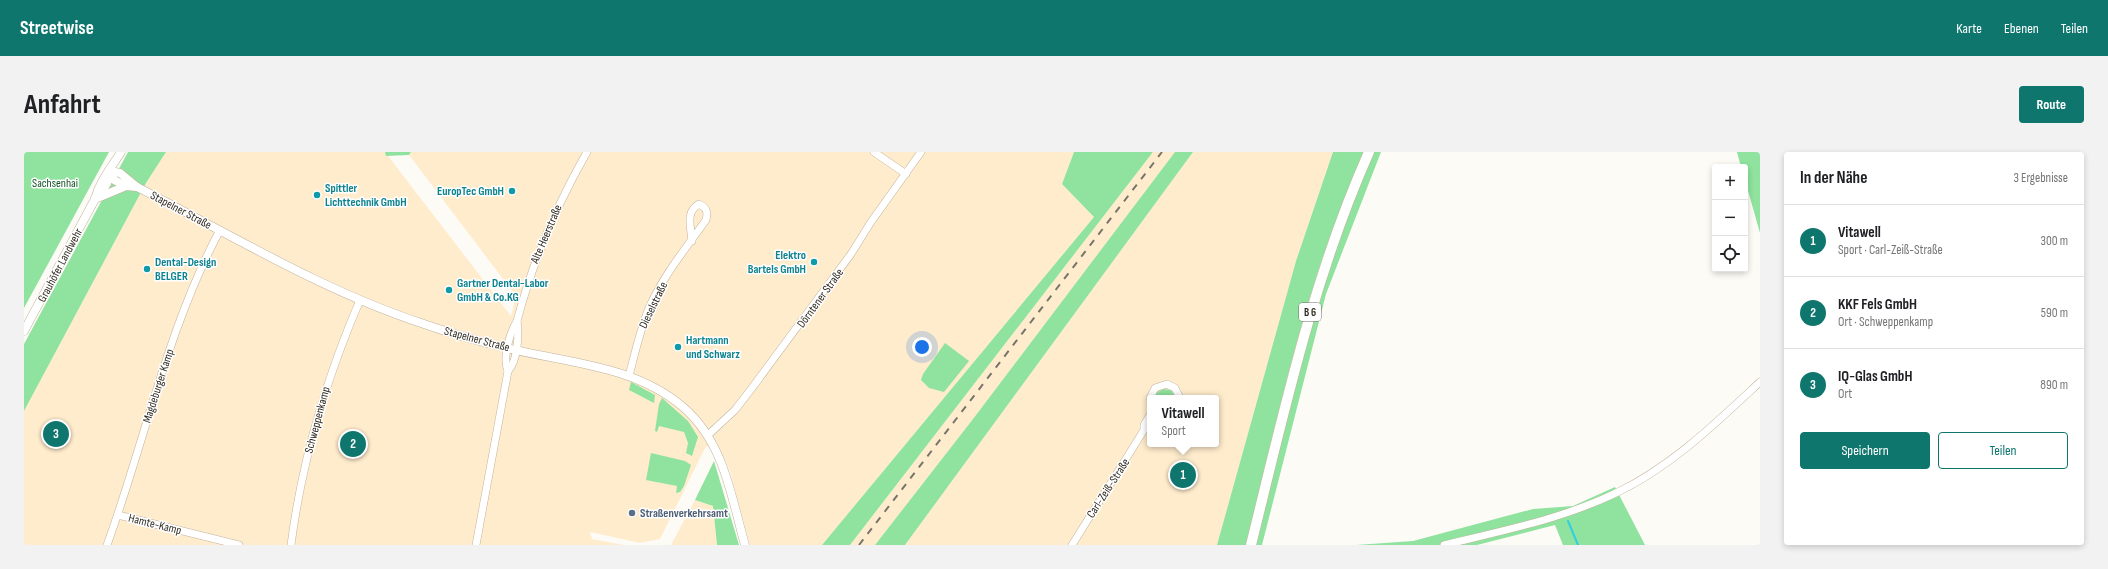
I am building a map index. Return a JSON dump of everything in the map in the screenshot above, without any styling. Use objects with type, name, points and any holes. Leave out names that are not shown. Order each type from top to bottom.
[{"type":"main road","name":"B 6","points":[[1251,545],[1293,376],[1321,275],[1336,231],[1369,152]]},
{"type":"street","name":"Grauhöfer Landwehr","points":[[24,331],[95,199],[104,176],[110,171],[121,152]]},
{"type":"street","name":"Alte Heerstraße","points":[[476,545],[508,371],[512,367],[512,349],[518,331],[517,321],[527,282],[547,229],[587,152]]},
{"type":"street","points":[[874,152],[906,174]]},
{"type":"street","name":"Dörntener Straße","points":[[708,435],[735,410],[748,394],[852,254],[870,222],[921,152]]},
{"type":"street","points":[[110,171],[114,180],[126,186]]},
{"type":"street","name":"Stapelner Straße","points":[[110,171],[120,173],[137,187],[360,300],[420,323],[512,349],[629,376],[662,391],[685,409],[708,435],[722,462],[745,545]]},
{"type":"street","points":[[95,199],[126,186]]},
{"type":"street","name":"Stapelner Straße","points":[[126,186],[137,187]]},
{"type":"street","name":"Magdeburger Kamp","points":[[107,545],[189,297],[220,230]]},
{"type":"street","name":"Dieselstraße","points":[[629,376],[640,332],[650,306],[666,277],[692,241]]},
{"type":"street","name":"Schweppenkamp","points":[[291,545],[293,525],[312,436],[338,351],[360,300]]},
{"type":"street","points":[[1444,545],[1549,518],[1616,493],[1678,455],[1705,433],[1760,382]]},
{"type":"street","points":[[1152,395],[1155,388],[1167,384],[1175,388],[1178,395]]},
{"type":"street","name":"Carl-Zeiß-Straße","points":[[1072,545],[1147,429],[1144,425],[1147,420]]},
{"type":"street","name":"Hamte-Kamp","points":[[118,515],[239,545]]},
{"type":"shaded area","points":[[166,152],[385,152],[511,316],[516,296],[409,155],[411,152],[1074,152],[1062,184],[1094,217],[822,545],[750,545],[730,471],[716,441],[705,448],[660,539],[640,543],[590,532],[592,539],[624,545],[24,545],[24,411],[146,183]]},
{"type":"shaded area","points":[[1153,152],[1175,152],[973,419],[875,545],[850,545]]},
{"type":"shaded area","points":[[1193,152],[1333,152],[1296,261],[1217,545],[905,545]]},
{"type":"shaded area","points":[[695,500],[713,506],[717,545],[671,545]]},
{"type":"green space","name":"Sachsenhai","points":[[24,152],[109,152],[24,308]]},
{"type":"green space","points":[[128,152],[166,152],[146,183],[24,411],[24,344]]},
{"type":"green space","points":[[385,152],[411,152],[409,155],[386,156]]},
{"type":"green space","points":[[1074,152],[1153,152],[850,545],[822,545],[1094,217],[1062,184]]},
{"type":"green space","points":[[1175,152],[1193,152],[905,545],[875,545],[973,419]]},
{"type":"green space","points":[[1333,152],[1364,152],[1326,247],[1310,296],[1283,395],[1246,545],[1217,545],[1296,261]]},
{"type":"green space","points":[[1373,152],[1381,152],[1326,294],[1262,545],[1255,545],[1325,275]]},
{"type":"green space","points":[[1737,152],[1760,152],[1760,233],[1748,191],[1748,164],[1740,164]]},
{"type":"green space","points":[[945,343],[969,361],[944,392],[929,388],[921,380],[923,374]]},
{"type":"green space","points":[[631,382],[655,395],[654,403],[629,390]]},
{"type":"green space","points":[[1163,389],[1171,390],[1174,395],[1156,395],[1156,393]]},
{"type":"green space","points":[[662,398],[688,421],[698,437],[692,456],[686,453],[688,443],[684,432],[659,426],[657,432],[655,431],[659,404]]},
{"type":"green space","points":[[651,453],[685,461],[691,465],[684,486],[680,492],[676,493],[677,486],[646,480]]},
{"type":"green space","points":[[714,461],[739,545],[717,545],[713,506],[695,500]]},
{"type":"green space","points":[[1615,487],[1645,545],[1563,545],[1555,525],[1477,545],[1356,545],[1413,541],[1533,509],[1573,506]]},
{"type":"waterway","points":[[1568,521],[1578,545]]},
{"type":"railway","points":[[859,545],[1162,152]]},
{"type":"place","name":"EuropTec GmbH","points":[[512,191]]},
{"type":"place","name":"Spittler Lichttechnik GmbH","points":[[317,195]]},
{"type":"place","name":"Elektro Bartels GmbH","points":[[814,262]]},
{"type":"place","name":"Dental-Design BELGER","points":[[147,269]]},
{"type":"place","name":"Gartner Dental-Labor GmbH & Co.KG","points":[[449,290]]},
{"type":"place","name":"Hartmann und Schwarz","points":[[678,347]]},
{"type":"place","name":"IQ-Glas GmbH","points":[[56,434]]},
{"type":"place","name":"KKF Fels GmbH","points":[[353,444]]},
{"type":"place","name":"Vitawell","points":[[1183,475]]},
{"type":"place","name":"Straßenverkehrsamt","points":[[632,513]]}]
